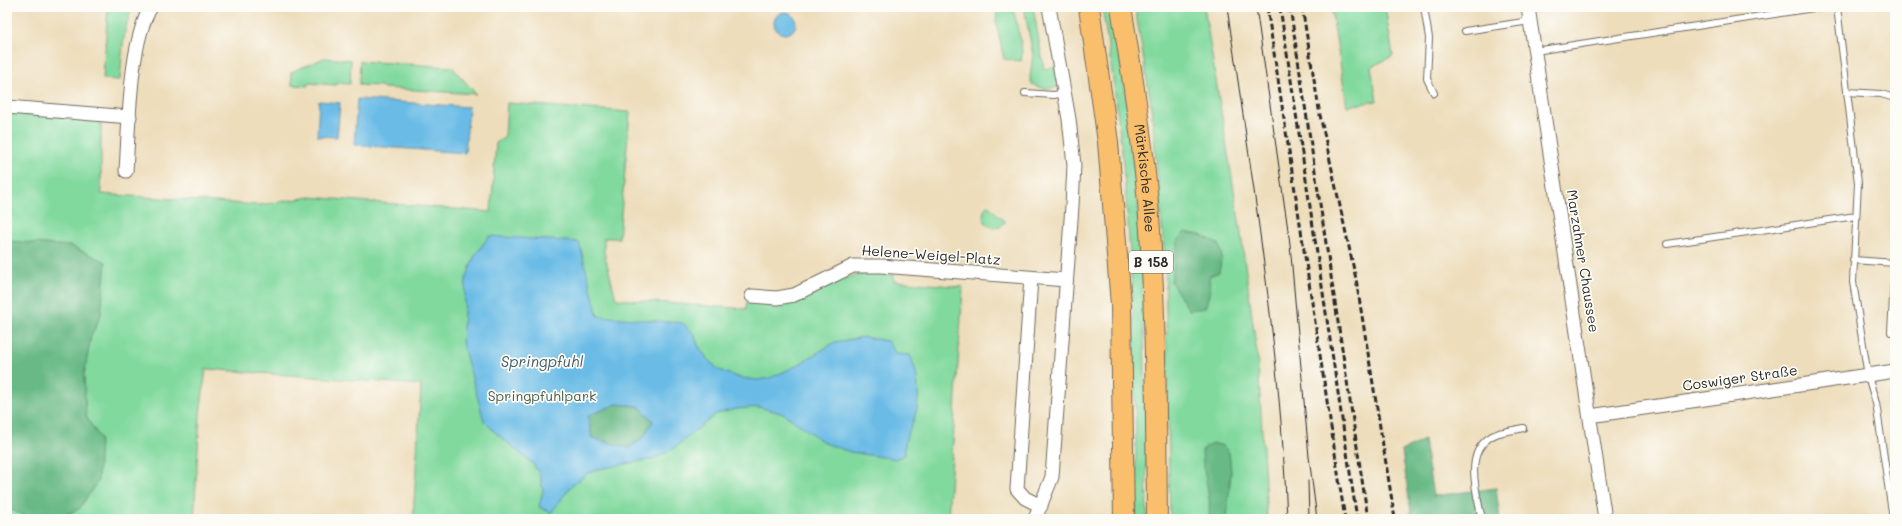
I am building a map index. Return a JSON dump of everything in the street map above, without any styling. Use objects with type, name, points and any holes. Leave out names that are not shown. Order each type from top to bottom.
[{"type":"main road","name":"B 158","points":[[1089,7],[1108,142],[1121,306],[1124,519]]},
{"type":"main road","name":"Märkische Allee","points":[[1121,8],[1135,85],[1148,201],[1154,304],[1157,519]]},
{"type":"street","points":[[126,171],[138,41],[143,24],[151,7]]},
{"type":"street","points":[[1035,519],[1052,477],[1074,165],[1069,119],[1049,7]]},
{"type":"street","name":"Marzahner Chaussee","points":[[1528,7],[1605,519]]},
{"type":"street","points":[[7,107],[130,117]]},
{"type":"street","name":"Helene-Weigel-Platz","points":[[752,296],[777,298],[794,295],[853,266],[881,266],[1066,280]]},
{"type":"street","points":[[1031,278],[1017,489],[1025,498],[1041,506]]},
{"type":"street","name":"Coswiger Straße","points":[[1590,416],[1895,371]]},
{"type":"lane","points":[[1424,7],[1429,38],[1427,79],[1434,93]]},
{"type":"lane","points":[[1535,51],[1820,7]]},
{"type":"lane","points":[[1837,7],[1858,183],[1853,282],[1868,376],[1876,403],[1893,519]]},
{"type":"lane","points":[[1465,31],[1530,21]]},
{"type":"lane","points":[[1847,92],[1881,94],[1895,98]]},
{"type":"lane","points":[[1025,93],[1054,95],[1064,93]]},
{"type":"lane","points":[[1667,244],[1856,216]]},
{"type":"lane","points":[[1853,260],[1895,263],[1891,332]]},
{"type":"lane","points":[[1482,519],[1473,475],[1475,456],[1484,441],[1498,434],[1523,428]]},
{"type":"green space","points":[[108,7],[134,7],[130,14],[125,32],[120,80],[103,79]]},
{"type":"green space","points":[[997,7],[1013,7],[1021,42],[1021,61],[1004,59],[996,22]]},
{"type":"green space","points":[[1024,7],[1033,7],[1044,69],[1055,67],[1058,87],[1044,88],[1032,84],[1030,78],[1033,55]]},
{"type":"green space","points":[[1102,7],[1110,7],[1113,13],[1136,181],[1144,322],[1147,519],[1136,519],[1136,436],[1131,270],[1123,164]]},
{"type":"green space","points":[[1135,7],[1204,7],[1240,227],[1258,361],[1267,519],[1170,519],[1165,260],[1151,104]]},
{"type":"green space","points":[[1331,7],[1385,7],[1393,56],[1371,67],[1377,101],[1347,106]]},
{"type":"green space","points":[[324,58],[351,60],[350,84],[336,83],[336,85],[308,83],[308,86],[292,85],[291,72]]},
{"type":"green space","points":[[360,61],[452,67],[476,94],[359,85]]},
{"type":"green space","name":"Springpfuhlpark","points":[[507,103],[630,112],[619,238],[604,238],[604,252],[616,299],[746,309],[747,302],[779,303],[795,301],[846,278],[869,273],[894,275],[894,281],[963,287],[948,519],[882,519],[844,516],[843,519],[413,519],[421,385],[206,369],[200,414],[194,519],[7,519],[7,111],[101,117],[101,194],[260,205],[310,197],[491,212],[496,143],[505,137]]},
{"type":"green space","points":[[988,205],[1005,222],[1000,227],[994,228],[985,222],[983,215],[985,208]]},
{"type":"green space","points":[[1185,232],[1200,235],[1219,244],[1222,258],[1219,272],[1209,276],[1210,291],[1205,308],[1189,310],[1171,282],[1178,239]]},
{"type":"green space","points":[[7,241],[71,246],[106,262],[101,315],[91,336],[84,375],[86,416],[100,439],[98,481],[79,509],[56,519],[31,519],[7,508]]},
{"type":"green space","points":[[1889,394],[1895,397],[1895,449],[1888,406]]},
{"type":"green space","points":[[617,404],[639,406],[653,421],[643,438],[629,448],[592,438],[588,416]]},
{"type":"green space","points":[[1424,440],[1433,496],[1496,488],[1500,519],[1412,519],[1402,451]]},
{"type":"green space","points":[[1213,443],[1223,446],[1229,452],[1231,472],[1227,519],[1209,519],[1210,510],[1202,450]]},
{"type":"water","points":[[785,12],[793,15],[796,23],[793,31],[785,34],[777,31],[774,23],[777,15]]},
{"type":"water","points":[[357,99],[469,107],[465,153],[354,145]]},
{"type":"water","points":[[319,101],[340,103],[337,137],[317,136]]},
{"type":"water","name":"Springpfuhl","points":[[489,236],[579,242],[598,316],[683,323],[694,334],[698,345],[708,360],[719,370],[740,378],[757,380],[770,378],[796,366],[835,342],[864,337],[887,341],[896,354],[910,355],[917,379],[918,403],[906,440],[905,455],[895,459],[850,452],[825,443],[784,414],[759,407],[736,409],[716,414],[673,449],[653,459],[604,468],[588,473],[571,486],[551,513],[539,507],[543,490],[539,473],[533,464],[484,421],[462,342],[466,279],[474,257]],"holes":[[[617,404],[639,406],[653,421],[643,438],[629,448],[592,438],[588,416]]]},
{"type":"tram line","points":[[1227,7],[1272,326],[1287,519]]},
{"type":"tram line","points":[[1256,7],[1290,244],[1309,457],[1317,519]]},
{"type":"tram line","points":[[1308,481],[1309,519]]},
{"type":"railway","points":[[1267,7],[1345,519]]},
{"type":"railway","points":[[1280,7],[1357,519]]},
{"type":"railway","points":[[1290,7],[1368,519]]},
{"type":"railway","points":[[1302,7],[1320,115],[1356,279],[1395,519]]}]
